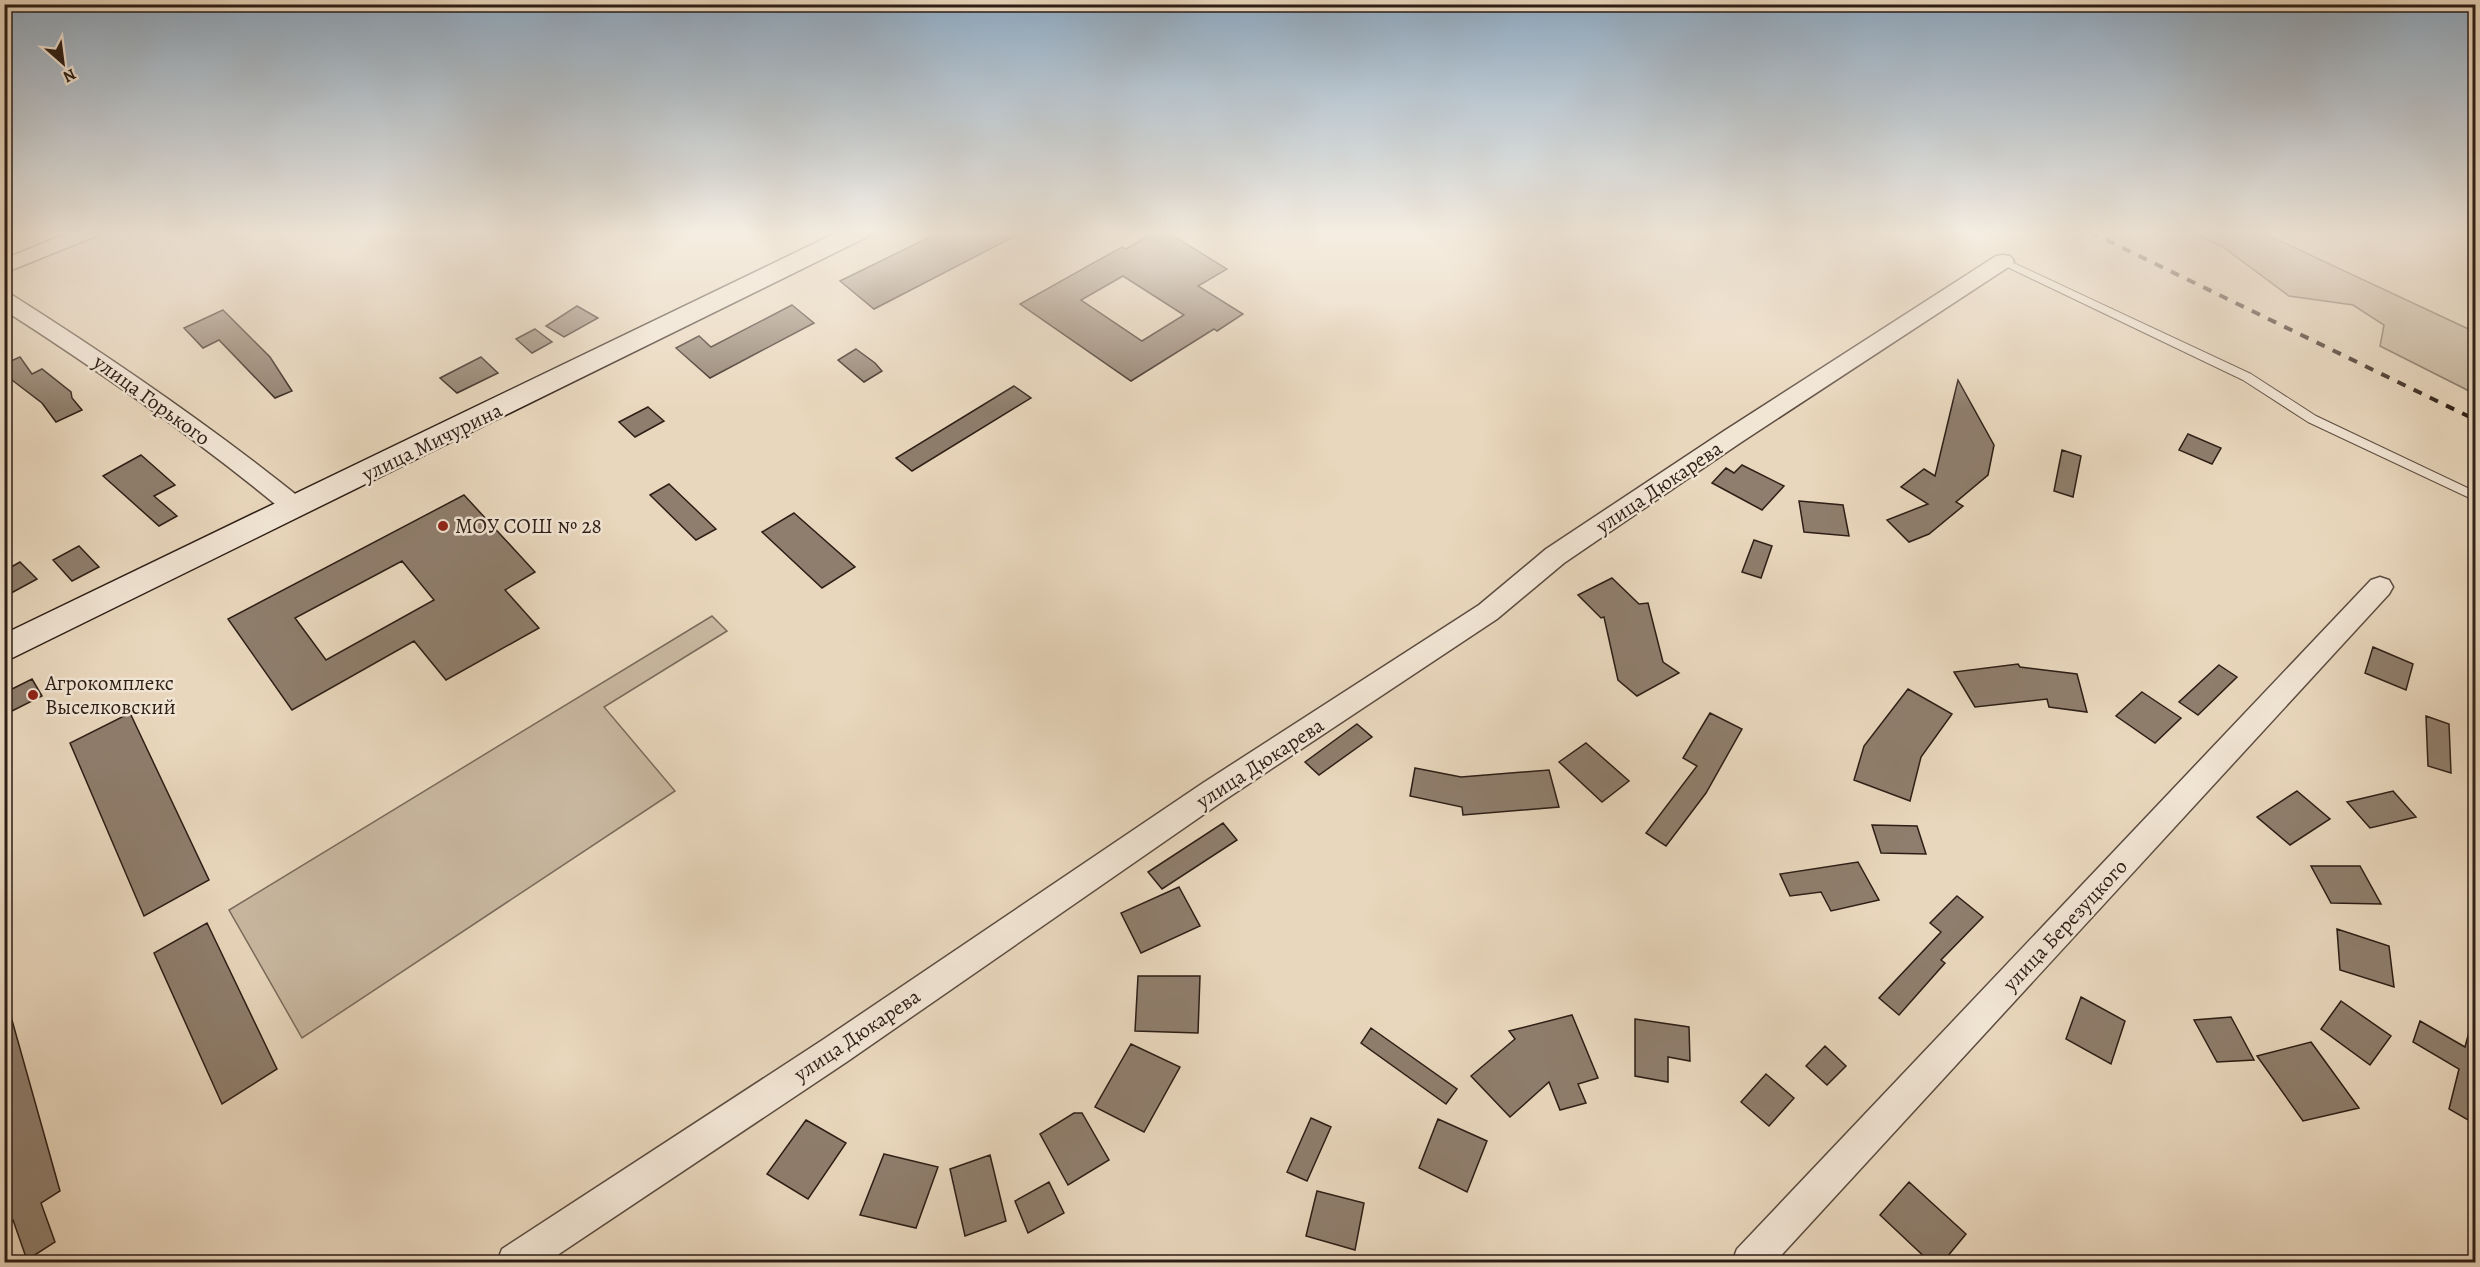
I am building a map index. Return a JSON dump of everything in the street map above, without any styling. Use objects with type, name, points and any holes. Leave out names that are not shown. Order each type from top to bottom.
[{"type":"street","name":"улица Мичурина","points":[[4,650],[375,470],[734,291]]},
{"type":"street","name":"улица Дюкарева","points":[[515,1263],[836,1050],[1213,792],[1488,612],[1555,556],[1732,437],[1957,291]]},
{"type":"street","name":"улица Горького","points":[[4,300],[94,357],[260,477],[295,507]]},
{"type":"street","name":"улица Березуцкого","points":[[1750,1263],[2380,586]]},
{"type":"lane","points":[[2066,291],[2247,377],[2312,419],[2475,497]]},
{"type":"shaded area","points":[[2282,291],[2388,291],[2475,332],[2475,394],[2380,346],[2384,325],[2353,305],[2289,296]]},
{"type":"shaded area","points":[[712,616],[727,631],[604,707],[675,791],[302,1038],[229,910]]},
{"type":"building","points":[[852,291],[909,291],[874,309]]},
{"type":"building","points":[[1043,291],[1097,291],[1081,300],[1142,341],[1184,315],[1147,291],[1206,291],[1243,314],[1217,331],[1214,329],[1131,381],[1020,304]]},
{"type":"building","points":[[792,305],[814,323],[710,378],[676,348],[699,336],[711,347]]},
{"type":"building","points":[[577,306],[598,318],[564,337],[546,326]]},
{"type":"building","points":[[223,310],[270,357],[292,391],[275,398],[219,340],[203,348],[184,328]]},
{"type":"building","points":[[535,329],[552,342],[532,353],[516,339]]},
{"type":"building","points":[[856,349],[882,371],[864,382],[838,360]]},
{"type":"building","points":[[20,357],[32,374],[42,369],[71,392],[72,398],[82,410],[56,422],[42,403],[4,374],[4,364]]},
{"type":"building","points":[[481,357],[498,373],[457,393],[440,378]]},
{"type":"building","points":[[1958,380],[1994,445],[1988,475],[1956,502],[1963,506],[1929,534],[1909,542],[1887,520],[1928,504],[1901,487],[1924,469],[1935,476]]},
{"type":"building","points":[[1014,386],[1031,398],[912,471],[896,458]]},
{"type":"building","points":[[648,407],[664,421],[635,437],[619,422]]},
{"type":"building","points":[[2188,434],[2221,448],[2212,464],[2179,450]]},
{"type":"building","points":[[2062,450],[2081,456],[2073,497],[2054,491]]},
{"type":"building","points":[[141,455],[175,485],[154,496],[177,516],[159,526],[103,476]]},
{"type":"building","points":[[1742,465],[1784,486],[1762,510],[1712,483],[1726,468],[1734,473]]},
{"type":"building","points":[[669,484],[716,529],[696,540],[650,495]]},
{"type":"building","points":[[464,495],[535,572],[505,590],[539,628],[446,680],[414,641],[292,710],[228,619]],"holes":[[[402,561],[434,600],[326,660],[295,618]]]},
{"type":"building","points":[[1799,501],[1843,505],[1849,536],[1804,532]]},
{"type":"building","points":[[794,513],[855,567],[822,588],[762,532]]},
{"type":"building","points":[[1754,540],[1772,546],[1761,578],[1742,572]]},
{"type":"building","points":[[79,546],[99,567],[72,581],[53,560]]},
{"type":"building","points":[[20,562],[37,579],[4,597],[4,571]]},
{"type":"building","points":[[1612,578],[1639,604],[1648,603],[1663,662],[1679,673],[1637,696],[1618,680],[1604,617],[1601,618],[1578,595]]},
{"type":"building","points":[[2373,647],[2413,664],[2406,690],[2365,673]]},
{"type":"building","points":[[2018,664],[2020,667],[2077,674],[2087,712],[2049,707],[2047,699],[1975,707],[1954,672]]},
{"type":"building","points":[[2219,665],[2237,677],[2198,715],[2179,702]]},
{"type":"building","points":[[32,679],[42,696],[4,715],[4,693]]},
{"type":"building","points":[[1908,689],[1952,714],[1921,757],[1910,801],[1854,780],[1864,746]]},
{"type":"building","points":[[2142,692],[2181,718],[2155,743],[2116,716]]},
{"type":"building","points":[[130,713],[209,880],[144,916],[70,743]]},
{"type":"building","points":[[1710,713],[1742,729],[1706,793],[1666,846],[1646,833],[1697,766],[1683,758]]},
{"type":"building","points":[[2426,716],[2449,724],[2451,773],[2428,766]]},
{"type":"building","points":[[1357,724],[1372,737],[1319,775],[1305,762]]},
{"type":"building","points":[[1586,743],[1629,781],[1602,802],[1559,762]]},
{"type":"building","points":[[1415,768],[1461,777],[1549,770],[1559,807],[1463,815],[1462,807],[1410,796]]},
{"type":"building","points":[[2297,791],[2330,819],[2290,845],[2257,817]]},
{"type":"building","points":[[2393,791],[2416,817],[2370,828],[2347,802]]},
{"type":"building","points":[[1223,823],[1237,840],[1162,889],[1148,872]]},
{"type":"building","points":[[1872,825],[1917,826],[1926,854],[1881,853]]},
{"type":"building","points":[[1858,862],[1879,900],[1831,911],[1821,892],[1790,896],[1780,874]]},
{"type":"building","points":[[2311,866],[2360,866],[2381,904],[2331,903]]},
{"type":"building","points":[[1179,887],[1200,926],[1141,953],[1121,913]]},
{"type":"building","points":[[1957,896],[1983,917],[1941,960],[1945,963],[1899,1015],[1879,998],[1941,932],[1930,923]]},
{"type":"building","points":[[207,923],[277,1069],[222,1104],[154,953]]},
{"type":"building","points":[[2337,929],[2389,946],[2394,987],[2340,970]]},
{"type":"building","points":[[1138,976],[1200,976],[1198,1033],[1135,1031]]},
{"type":"building","points":[[2081,997],[2125,1021],[2111,1064],[2066,1039]]},
{"type":"building","points":[[2341,1001],[2391,1036],[2370,1065],[2321,1029]]},
{"type":"building","points":[[10,1013],[60,1191],[41,1203],[55,1242],[27,1260],[13,1220],[4,1224],[4,1014]]},
{"type":"building","points":[[1572,1015],[1598,1078],[1578,1084],[1586,1103],[1560,1110],[1549,1082],[1510,1117],[1471,1076],[1515,1039],[1509,1031]]},
{"type":"building","points":[[2231,1017],[2254,1060],[2217,1062],[2194,1020]]},
{"type":"building","points":[[1635,1019],[1689,1027],[1690,1061],[1668,1057],[1668,1082],[1635,1076]]},
{"type":"building","points":[[2420,1021],[2465,1047],[2469,1032],[2475,1033],[2475,1124],[2449,1109],[2459,1069],[2413,1042]]},
{"type":"building","points":[[1371,1028],[1457,1089],[1446,1104],[1361,1043]]},
{"type":"building","points":[[2311,1042],[2359,1108],[2303,1121],[2257,1056]]},
{"type":"building","points":[[1131,1044],[1180,1067],[1144,1132],[1095,1107]]},
{"type":"building","points":[[1825,1046],[1846,1066],[1827,1085],[1806,1066]]},
{"type":"building","points":[[1766,1074],[1794,1098],[1769,1126],[1741,1102]]},
{"type":"building","points":[[1074,1113],[1082,1113],[1109,1160],[1068,1185],[1040,1134]]},
{"type":"building","points":[[1311,1118],[1331,1127],[1307,1181],[1287,1172]]},
{"type":"building","points":[[1438,1119],[1487,1141],[1467,1192],[1419,1168]]},
{"type":"building","points":[[806,1120],[846,1143],[808,1199],[767,1174]]},
{"type":"building","points":[[884,1154],[938,1167],[916,1228],[860,1215]]},
{"type":"building","points":[[990,1155],[1006,1221],[965,1236],[950,1169]]},
{"type":"building","points":[[1049,1182],[1064,1213],[1028,1233],[1015,1201]]},
{"type":"building","points":[[1909,1182],[1966,1234],[1942,1263],[1931,1263],[1880,1215]]},
{"type":"building","points":[[1317,1191],[1364,1203],[1355,1250],[1306,1236]]},
{"type":"railway","points":[[2211,291],[2476,420]]},
{"type":"place","name":"МОУ СОШ № 28","points":[[443,526]]},
{"type":"place","name":"Агрокомплекс Выселковский","points":[[33,695]]}]
